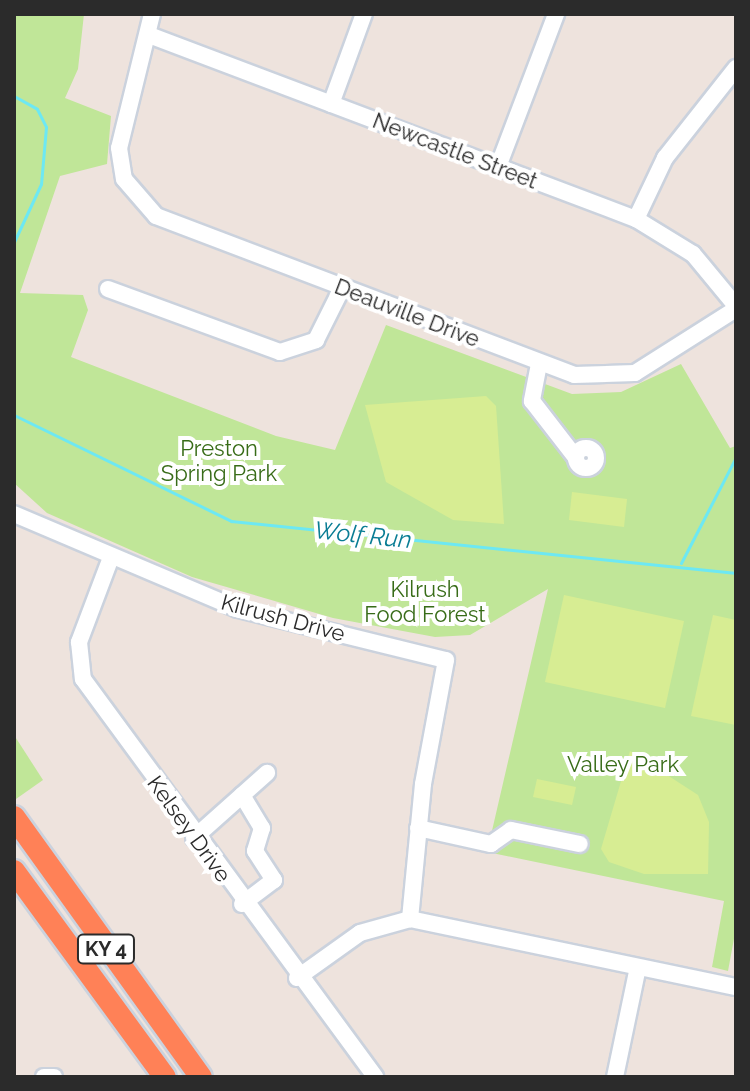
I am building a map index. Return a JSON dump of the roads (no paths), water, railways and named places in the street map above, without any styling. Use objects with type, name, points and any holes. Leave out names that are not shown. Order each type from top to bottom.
[{"type":"highway","name":"KY 4","points":[[14,817],[201,1077]]},
{"type":"highway","name":"KY 4","points":[[14,871],[165,1077]]},
{"type":"street","points":[[149,35],[152,14]]},
{"type":"street","points":[[331,104],[364,14]]},
{"type":"street","points":[[498,167],[556,14]]},
{"type":"street","name":"Newcastle Street","points":[[149,35],[636,219],[693,254],[736,308]]},
{"type":"street","name":"Deauville Drive","points":[[149,35],[120,138],[124,179],[156,216],[539,364],[593,378],[635,373],[736,308]]},
{"type":"street","points":[[636,219],[665,158],[736,68]]},
{"type":"street","points":[[108,289],[280,352],[316,340],[342,288]]},
{"type":"street","points":[[539,364],[532,401],[576,458]]},
{"type":"street","name":"Kilrush Drive","points":[[14,514],[110,560],[238,609],[441,655],[448,682],[418,828],[410,919]]},
{"type":"street","name":"Kelsey Drive","points":[[110,560],[79,642],[79,669],[194,838],[297,978],[375,1077]]},
{"type":"street","points":[[194,838],[267,773]]},
{"type":"street","points":[[242,795],[262,828],[255,851],[274,880],[242,904]]},
{"type":"street","points":[[418,828],[491,844],[511,830],[580,844]]},
{"type":"street","points":[[297,978],[360,933],[410,919],[736,987]]},
{"type":"street","points":[[615,1077],[638,967]]},
{"type":"street","points":[[44,1077],[54,1077]]},
{"type":"waterway","points":[[14,96],[37,109],[46,127],[41,184],[14,242]]},
{"type":"waterway","name":"Wolf Run","points":[[14,415],[231,521],[736,573]]},
{"type":"waterway","points":[[681,563],[736,457]]},
{"type":"park label","name":"Preston Spring Park","points":[[219,460]]},
{"type":"park label","name":"Kilrush Food Forest","points":[[425,602]]},
{"type":"park label","name":"Valley Park","points":[[623,765]]}]
